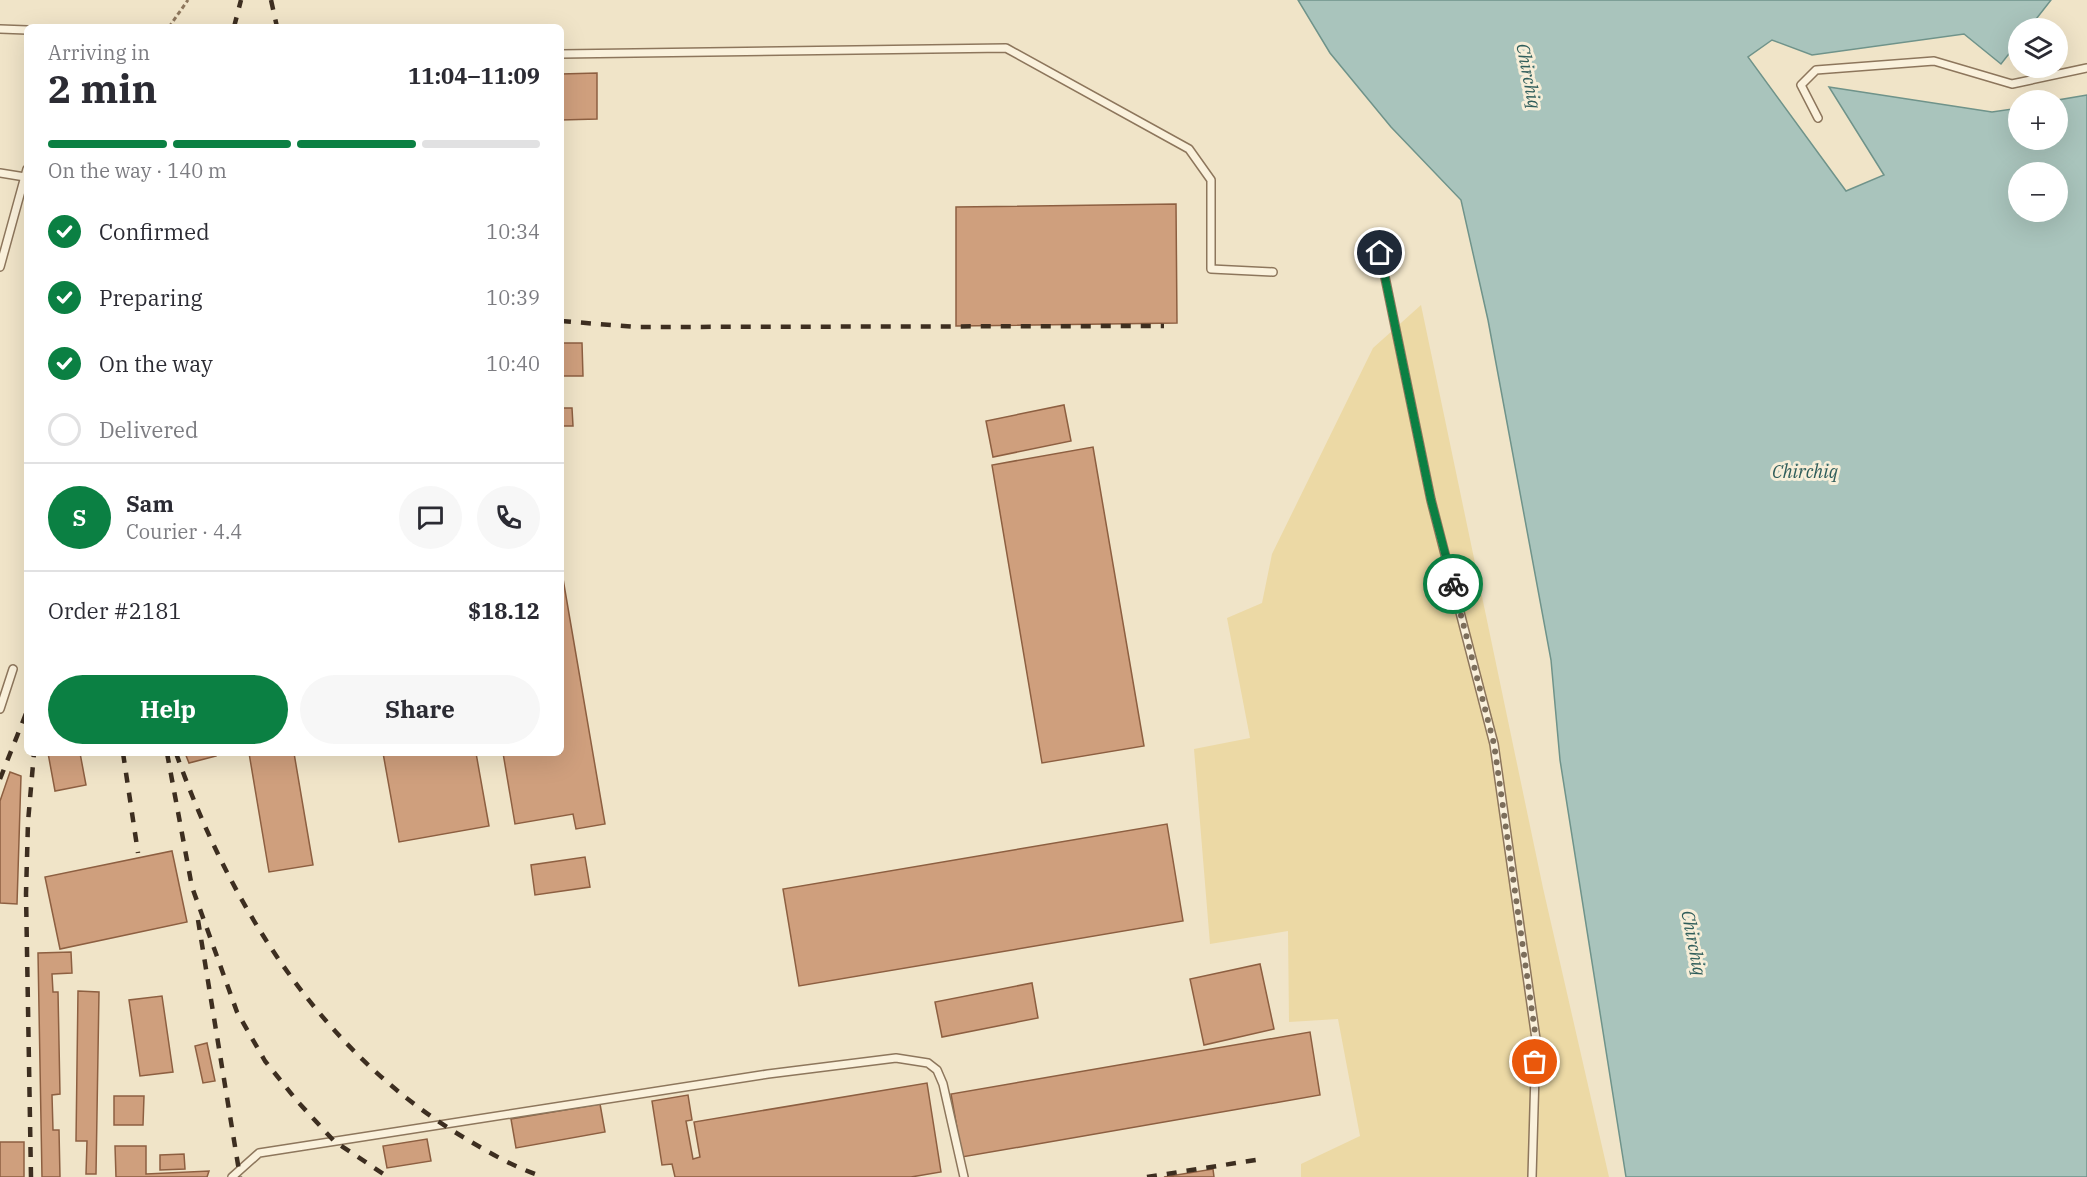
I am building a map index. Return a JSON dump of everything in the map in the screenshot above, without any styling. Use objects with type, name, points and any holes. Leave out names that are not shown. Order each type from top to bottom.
[{"type":"lane","points":[[0,29],[24,30]]},
{"type":"lane","points":[[564,54],[1006,48],[1189,150],[1211,180],[1211,269],[1273,272]]},
{"type":"lane","points":[[1818,118],[1801,85],[1816,70],[1934,61],[2012,84],[2087,68]]},
{"type":"lane","points":[[0,173],[24,173]]},
{"type":"lane","points":[[0,267],[24,180]]},
{"type":"lane","points":[[1380,253],[1431,500],[1494,744],[1536,1039],[1532,1177]]},
{"type":"lane","points":[[0,709],[14,669]]},
{"type":"lane","points":[[232,1177],[259,1153],[768,1074],[896,1058],[928,1063],[937,1070],[943,1084],[964,1177]]},
{"type":"path","points":[[171,24],[188,0]]},
{"type":"sand","points":[[1421,305],[1543,888],[1609,1177],[1301,1177],[1301,1164],[1360,1136],[1338,1019],[1289,1022],[1288,931],[1210,944],[1194,749],[1250,738],[1227,618],[1262,603],[1272,554],[1373,348]]},
{"type":"water","name":"Chirchiq","points":[[1298,0],[2051,0],[2037,18],[2008,18],[2008,55],[2001,64],[1964,34],[1812,55],[1772,40],[1748,57],[1846,191],[1884,175],[1829,87],[1992,112],[2008,110],[2008,150],[2068,150],[2068,98],[2087,95],[2087,1177],[1626,1177],[1560,760],[1551,660],[1488,320],[1461,200],[1391,127],[1330,53]]},
{"type":"building","points":[[597,73],[597,119],[564,120],[564,74]]},
{"type":"building","points":[[1176,204],[1177,323],[956,326],[956,207]]},
{"type":"building","points":[[564,343],[582,343],[583,376],[564,376]]},
{"type":"building","points":[[1064,405],[1071,441],[993,457],[986,421]]},
{"type":"building","points":[[564,408],[572,408],[573,426],[564,426]]},
{"type":"building","points":[[1093,447],[1144,746],[1042,763],[992,465]]},
{"type":"building","points":[[564,585],[605,824],[576,829],[573,814],[515,824],[504,756],[564,756]]},
{"type":"building","points":[[49,756],[81,756],[86,785],[55,791]]},
{"type":"building","points":[[186,756],[216,756],[189,763]]},
{"type":"building","points":[[250,756],[295,756],[313,865],[269,872]]},
{"type":"building","points":[[384,756],[477,756],[489,826],[399,842]]},
{"type":"building","points":[[10,772],[21,776],[17,904],[0,903],[0,801]]},
{"type":"building","points":[[1167,824],[1183,921],[799,986],[783,889]]},
{"type":"building","points":[[172,851],[187,922],[60,949],[45,877]]},
{"type":"building","points":[[585,857],[590,887],[535,895],[531,865]]},
{"type":"building","points":[[71,952],[72,973],[52,974],[53,992],[58,992],[60,1094],[52,1095],[53,1130],[59,1130],[60,1177],[42,1177],[38,953]]},
{"type":"building","points":[[1260,964],[1274,1029],[1204,1045],[1190,979]]},
{"type":"building","points":[[1032,983],[1038,1018],[942,1037],[935,1002]]},
{"type":"building","points":[[78,991],[99,992],[96,1174],[86,1174],[87,1141],[76,1141]]},
{"type":"building","points":[[162,996],[173,1072],[140,1076],[129,1000]]},
{"type":"building","points":[[1310,1032],[1320,1095],[962,1157],[951,1094]]},
{"type":"building","points":[[207,1043],[215,1081],[203,1083],[195,1046]]},
{"type":"building","points":[[927,1083],[941,1172],[911,1177],[675,1177],[672,1164],[662,1165],[652,1101],[688,1095],[692,1120],[686,1121],[693,1159],[700,1157],[694,1122]]},
{"type":"building","points":[[114,1096],[144,1096],[143,1125],[114,1125]]},
{"type":"building","points":[[600,1104],[605,1132],[516,1148],[511,1119]]},
{"type":"building","points":[[427,1139],[431,1161],[387,1168],[383,1146]]},
{"type":"building","points":[[0,1142],[24,1142],[24,1177],[0,1177]]},
{"type":"building","points":[[115,1146],[146,1146],[146,1174],[209,1171],[207,1177],[116,1177]]},
{"type":"building","points":[[184,1154],[185,1169],[160,1170],[160,1155]]},
{"type":"building","points":[[1213,1169],[1214,1177],[1164,1177]]},
{"type":"railway","points":[[235,24],[241,0]]},
{"type":"railway","points":[[271,0],[276,24]]},
{"type":"railway","points":[[564,321],[636,327],[1164,326]]},
{"type":"railway","points":[[0,779],[24,719]]},
{"type":"railway","points":[[31,1177],[26,894],[28,822],[34,756]]},
{"type":"railway","points":[[123,756],[138,853]]},
{"type":"railway","points":[[168,756],[192,887],[237,1012],[265,1061],[298,1102],[334,1141],[388,1177]]},
{"type":"railway","points":[[177,756],[198,810],[224,866],[253,919],[287,970],[324,1018],[366,1063],[412,1102],[482,1148],[544,1177]]},
{"type":"railway","points":[[198,920],[240,1177]]},
{"type":"railway","points":[[1147,1177],[1262,1159]]},
{"type":"way so far","points":[[1453,584],[1494,744],[1536,1039],[1535,1062]]},
{"type":"route","points":[[1380,253],[1431,500],[1453,584]]}]
